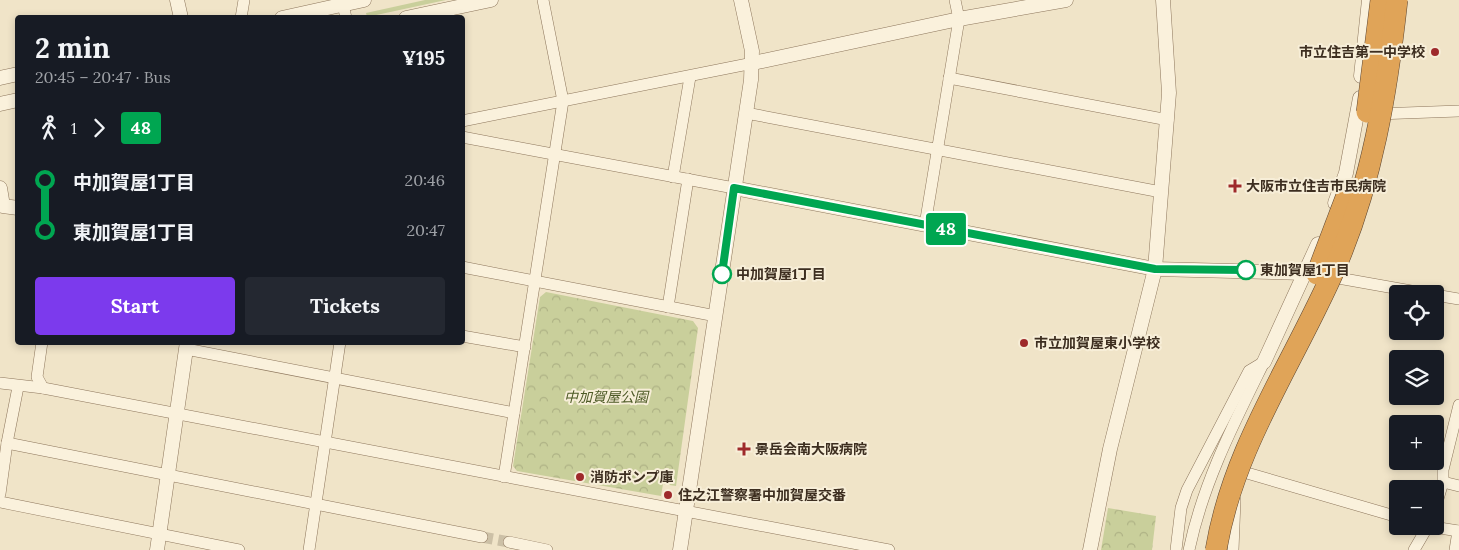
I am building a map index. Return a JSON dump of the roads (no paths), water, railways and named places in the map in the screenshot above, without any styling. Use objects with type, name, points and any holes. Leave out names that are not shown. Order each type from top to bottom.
[{"type":"highway","points":[[1202,550],[1216,493],[1233,440],[1317,274],[1349,188],[1361,148],[1369,105],[1381,0]]},
{"type":"highway","points":[[1218,550],[1225,510],[1246,446],[1321,298],[1359,205],[1383,107],[1399,0]]},
{"type":"street","points":[[177,0],[180,15]]},
{"type":"street","points":[[242,15],[244,0]]},
{"type":"street","points":[[299,15],[344,7],[364,0]]},
{"type":"street","points":[[420,15],[491,0]]},
{"type":"street","points":[[504,477],[562,102],[543,0]]},
{"type":"street","points":[[680,550],[753,63],[741,0]]},
{"type":"street","points":[[925,225],[959,19],[955,0]]},
{"type":"street","points":[[465,120],[690,76],[959,19],[1066,0]]},
{"type":"street","points":[[1090,550],[1110,449],[1155,269],[1169,92],[1163,0]]},
{"type":"street","points":[[1189,550],[1196,518],[1221,450],[1305,272],[1346,173],[1358,114],[1369,0]]},
{"type":"street","points":[[1218,550],[1238,477],[1350,241],[1367,189],[1384,114],[1399,0]]},
{"type":"street","points":[[0,78],[15,75]]},
{"type":"street","points":[[673,177],[690,76]]},
{"type":"street","points":[[949,78],[1168,120]]},
{"type":"street","points":[[0,104],[15,101]]},
{"type":"street","points":[[1358,114],[1459,111]]},
{"type":"street","points":[[746,113],[1161,192]]},
{"type":"street","points":[[465,138],[1155,269],[1305,272],[1389,287]]},
{"type":"street","points":[[668,307],[688,179]]},
{"type":"street","points":[[0,188],[3,206],[15,208]]},
{"type":"street","points":[[465,268],[716,316]]},
{"type":"street","points":[[1444,296],[1459,299]]},
{"type":"street","points":[[465,337],[525,347]]},
{"type":"street","points":[[42,345],[37,377],[43,388]]},
{"type":"street","points":[[309,550],[340,345]]},
{"type":"street","points":[[156,550],[187,346],[335,378],[514,413]]},
{"type":"street","points":[[1176,550],[1181,508],[1187,490],[1249,371],[1264,362]]},
{"type":"street","points":[[0,383],[18,387],[43,388],[504,477],[687,510],[882,549]]},
{"type":"street","points":[[0,494],[6,443],[18,387]]},
{"type":"street","points":[[1443,480],[1443,470],[1455,441],[1459,405]]},
{"type":"street","points":[[6,443],[482,538]]},
{"type":"street","points":[[1238,477],[1389,515]]},
{"type":"street","points":[[1233,550],[1238,477]]},
{"type":"street","points":[[1444,482],[1459,486]]},
{"type":"street","points":[[0,502],[239,550]]},
{"type":"street","points":[[1444,529],[1459,531],[1455,550]]},
{"type":"street","points":[[1414,550],[1423,535]]},
{"type":"street","points":[[509,542],[547,550]]},
{"type":"tunnel","points":[[482,537],[509,542]]},
{"type":"place","name":"市立住吉第一中学校","points":[[1435,52]]},
{"type":"place","name":"大阪市立住吉市民病院","points":[[1235,186]]},
{"type":"place","name":"東加賀屋1丁目","points":[[1246,270]]},
{"type":"place","name":"中加賀屋1丁目","points":[[722,274]]},
{"type":"place","name":"市立加賀屋東小学校","points":[[1024,343]]},
{"type":"place","name":"景岳会南大阪病院","points":[[744,449]]},
{"type":"place","name":"消防ポンプ庫","points":[[580,477]]},
{"type":"place","name":"住之江警察署中加賀屋交番","points":[[668,495]]},
{"type":"park label","name":"中加賀屋公園","points":[[606,397]]}]
